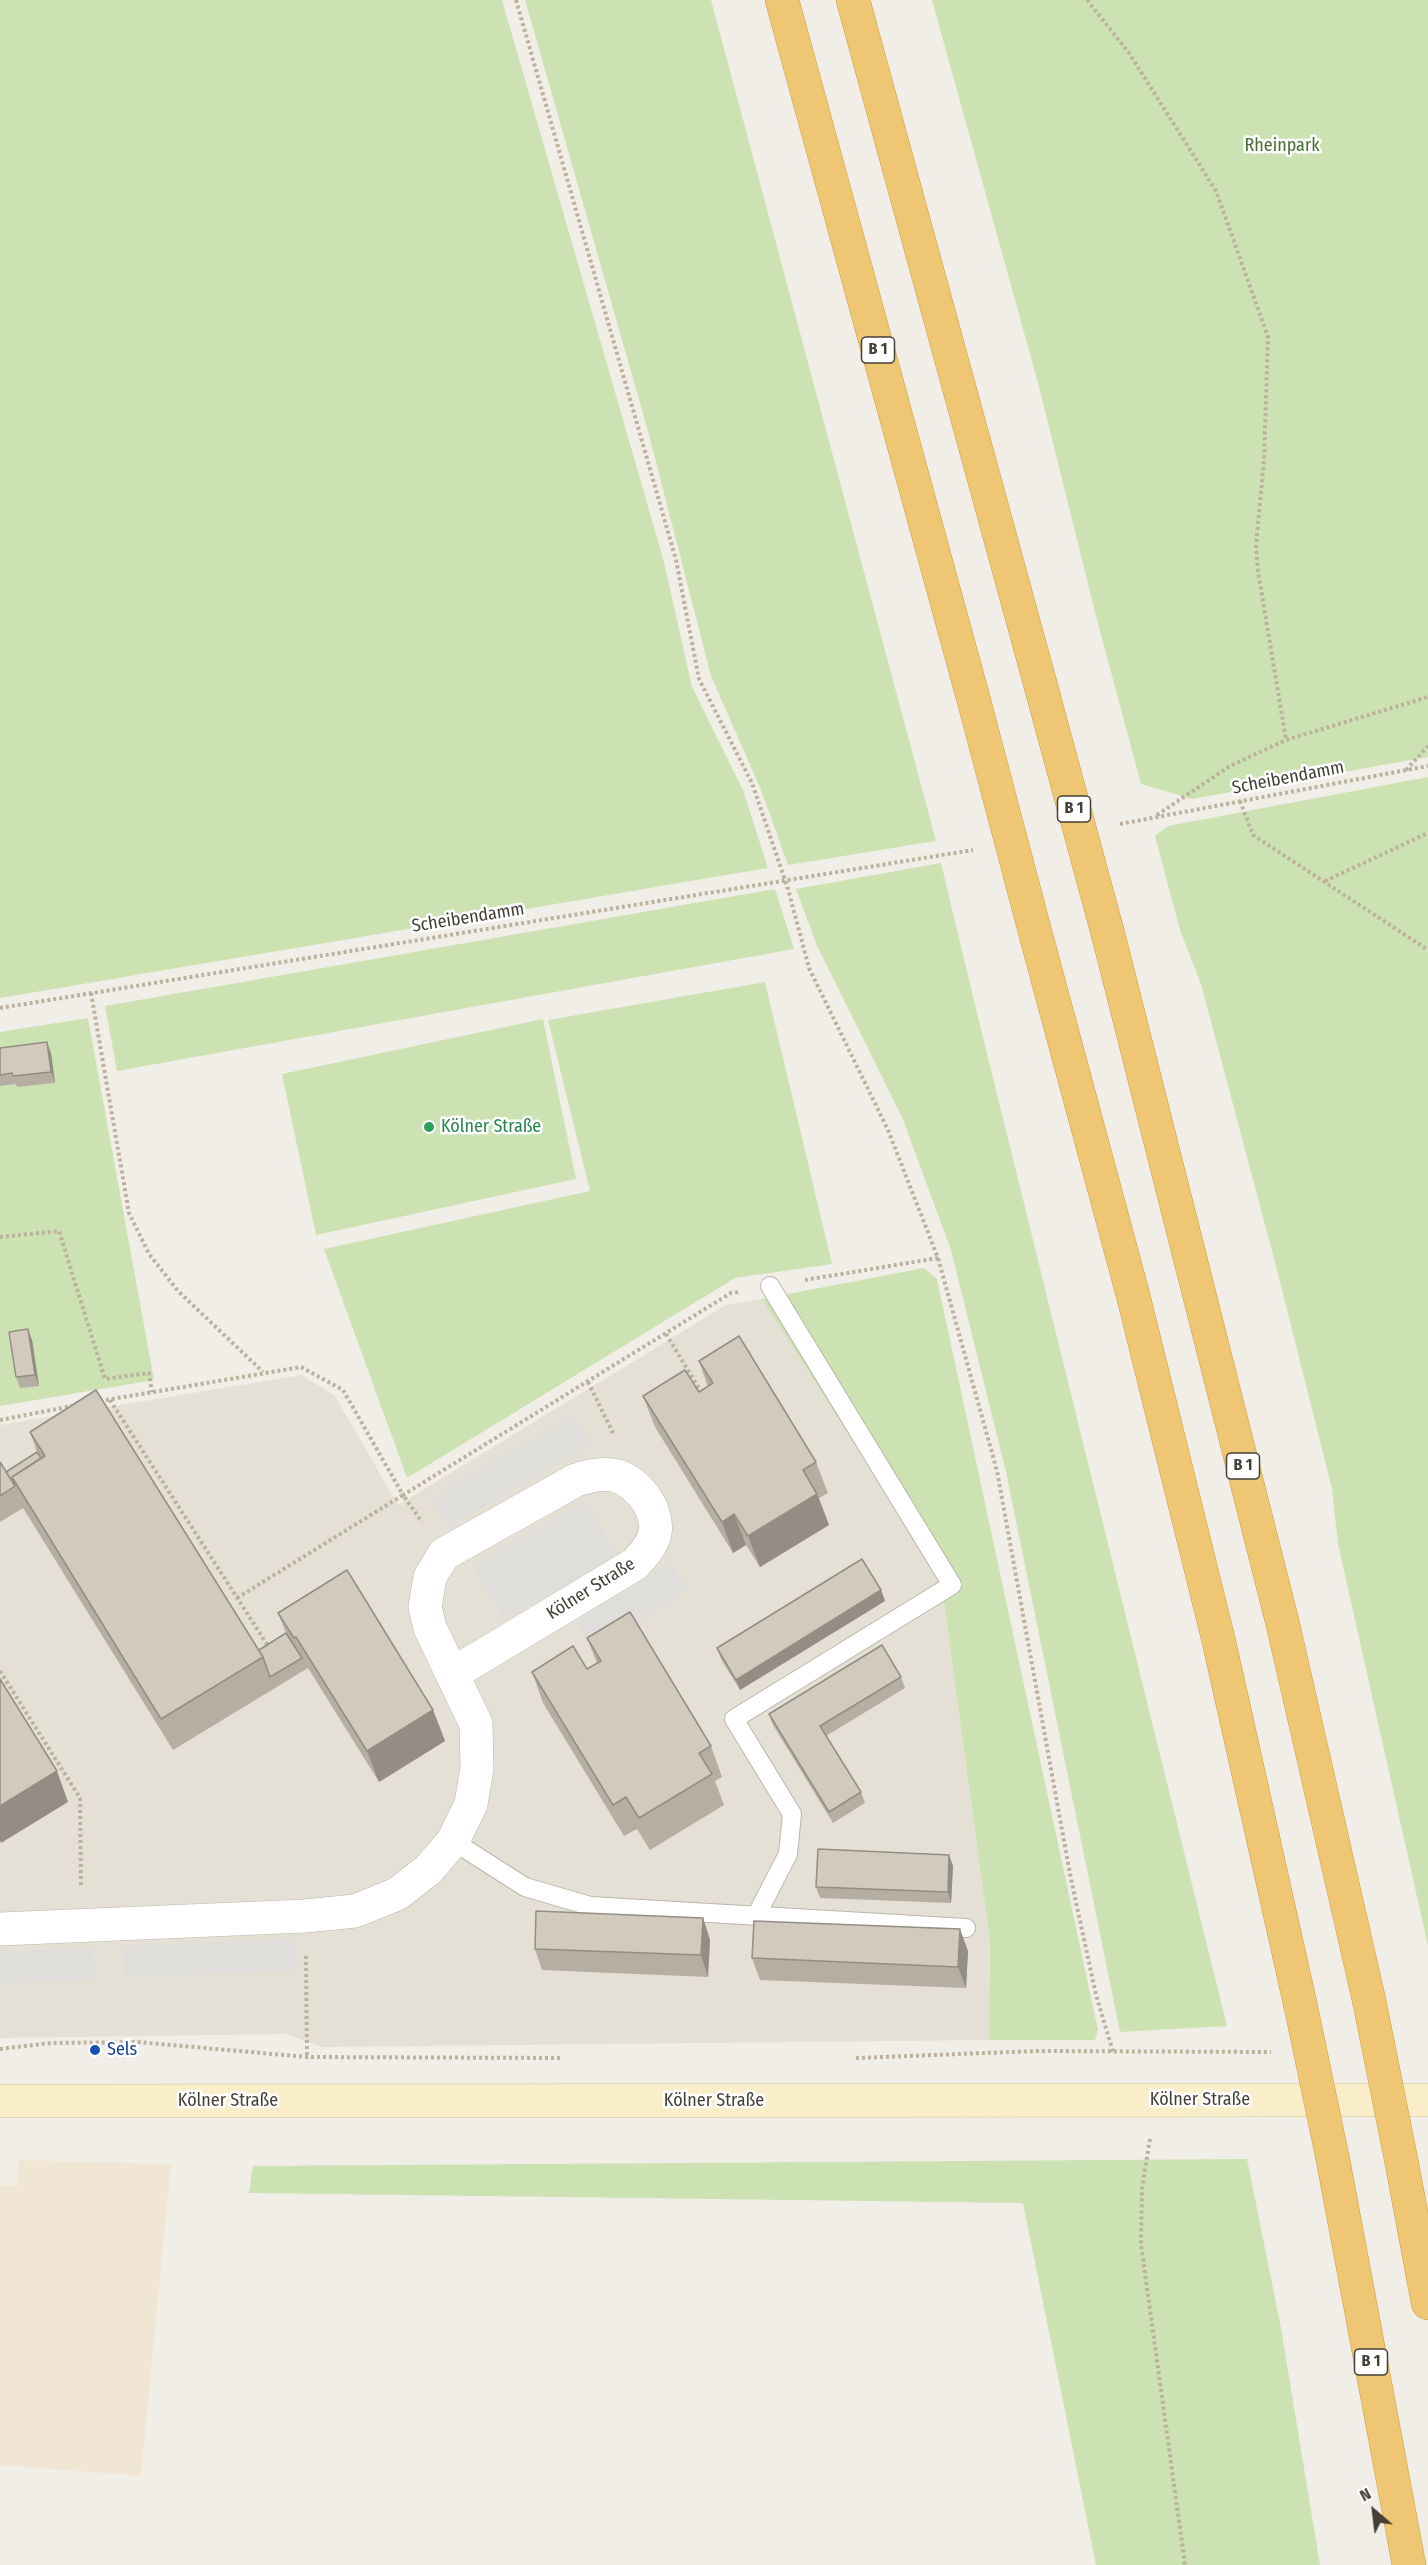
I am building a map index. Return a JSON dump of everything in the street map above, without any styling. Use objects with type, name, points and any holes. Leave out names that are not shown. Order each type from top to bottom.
[{"type":"highway","name":"B 1","points":[[782,0],[974,701],[1147,1353],[1219,1642],[1333,2160],[1408,2565]]},
{"type":"highway","name":"B 1","points":[[853,0],[1108,934],[1283,1625],[1369,2000],[1428,2303]]},
{"type":"main road","name":"Kölner Straße","points":[[0,2101],[1428,2100]]},
{"type":"street","points":[[0,1929],[305,1916],[355,1911],[397,1894],[428,1870],[453,1841],[471,1804],[477,1768],[476,1724],[454,1673],[430,1628],[425,1607],[430,1576],[444,1554],[576,1480],[597,1473],[628,1479]]},
{"type":"street","name":"Kölner Straße","points":[[454,1673],[635,1564],[642,1557],[649,1549],[655,1532],[652,1508],[638,1487],[628,1479]]},
{"type":"lane","points":[[756,1916],[788,1854],[792,1814],[734,1719],[952,1586],[770,1286]]},
{"type":"lane","points":[[453,1841],[525,1887],[590,1906],[966,1928]]},
{"type":"path","points":[[516,0],[676,560],[699,679],[752,783],[784,880],[809,968],[888,1130],[938,1258],[997,1471],[1070,1874],[1096,1995],[1113,2052]]},
{"type":"path","points":[[1087,0],[1129,53],[1216,191],[1268,336],[1264,460],[1256,546],[1258,571],[1286,740],[1428,697]]},
{"type":"path","name":"Scheibendamm","points":[[1286,740],[1230,766],[1154,818],[1428,766]]},
{"type":"path","points":[[1406,770],[1428,746]]},
{"type":"path","points":[[1240,801],[1253,835],[1428,950]]},
{"type":"path","points":[[1324,882],[1428,833]]},
{"type":"path","name":"Scheibendamm","points":[[0,1008],[940,856]]},
{"type":"path","points":[[91,993],[129,1213],[149,1254],[178,1291],[264,1372]]},
{"type":"path","points":[[0,1237],[59,1231],[105,1379],[149,1373],[152,1392]]},
{"type":"path","points":[[237,1598],[731,1293],[938,1258]]},
{"type":"path","points":[[666,1334],[706,1400]]},
{"type":"path","points":[[89,1403],[301,1367],[343,1390],[403,1495],[444,1554]]},
{"type":"path","points":[[588,1382],[615,1436],[628,1479]]},
{"type":"path","points":[[110,1400],[270,1649]]},
{"type":"path","points":[[0,1420],[78,1405]]},
{"type":"path","points":[[0,1671],[80,1798],[81,1926]]},
{"type":"path","points":[[305,1916],[306,2102]]},
{"type":"path","points":[[0,2049],[51,2043],[137,2042],[307,2058],[568,2058]]},
{"type":"path","points":[[852,2058],[1037,2051],[1143,2052]]},
{"type":"path","points":[[1149,2100],[1151,2136],[1142,2188],[1141,2244],[1185,2565]]},
{"type":"shaded area","points":[[762,1299],[941,1580],[990,1942],[989,2040],[322,2047],[286,2034],[0,2038],[0,1425],[302,1375],[335,1396],[398,1505],[726,1305]]},
{"type":"shaded area","points":[[574,1415],[591,1444],[449,1527],[432,1497]]},
{"type":"shaded area","points":[[586,1501],[618,1556],[504,1620],[473,1565]]},
{"type":"shaded area","points":[[671,1563],[688,1591],[593,1649],[576,1621]]},
{"type":"shaded area","points":[[297,1939],[298,1970],[124,1978],[122,1946]]},
{"type":"shaded area","points":[[93,1947],[95,1979],[0,1984],[0,1952]]},
{"type":"shaded area","points":[[19,2160],[171,2164],[141,2476],[0,2465],[0,2185],[17,2185]]},
{"type":"green space","points":[[0,0],[502,0],[664,562],[692,687],[743,790],[768,868],[0,998]]},
{"type":"green space","points":[[525,0],[711,0],[936,841],[788,865],[761,790],[711,676],[648,431]]},
{"type":"green space","name":"Rheinpark","points":[[932,0],[1428,0],[1428,757],[1192,799],[1141,784],[1038,383]]},
{"type":"green space","points":[[1428,777],[1428,1946],[1338,1544],[1332,1489],[1201,984],[1180,930],[1155,836],[1168,826]]},
{"type":"green space","points":[[941,863],[1227,2026],[1120,2032],[1006,1472],[951,1250],[902,1117],[817,946],[796,889]]},
{"type":"green space","points":[[775,889],[794,949],[117,1071],[105,1006]]},
{"type":"green space","name":"Kölner Straße","points":[[765,982],[832,1264],[735,1278],[407,1478],[324,1249],[590,1191],[548,1020]]},
{"type":"green space","points":[[88,1018],[154,1380],[0,1406],[0,1032]]},
{"type":"green space","name":"Kölner Straße","points":[[543,1019],[576,1179],[316,1235],[282,1074]]},
{"type":"green space","points":[[924,1268],[937,1279],[1098,2030],[1095,2040],[989,2040],[990,1942],[941,1580],[762,1299]]},
{"type":"green space","points":[[1247,2159],[1281,2328],[1320,2565],[1096,2565],[1023,2203],[249,2193],[253,2166]]},
{"type":"building","points":[[47,1042],[51,1072],[0,1075],[0,1048]]},
{"type":"building","points":[[28,1329],[35,1375],[16,1377],[9,1332]]},
{"type":"building","points":[[739,1336],[816,1462],[803,1470],[817,1494],[748,1536],[734,1514],[722,1522],[643,1396],[685,1370],[699,1392],[713,1383],[699,1361]]},
{"type":"building","points":[[96,1390],[263,1657],[161,1719],[12,1477],[45,1456],[30,1432]]},
{"type":"building","points":[[37,1452],[41,1458],[12,1477],[15,1486],[6,1472]]},
{"type":"building","points":[[0,1462],[15,1486],[0,1496]]},
{"type":"building","points":[[862,1559],[881,1590],[736,1680],[717,1648]]},
{"type":"building","points":[[347,1570],[433,1710],[367,1751],[296,1637],[294,1638],[278,1613]]},
{"type":"building","points":[[630,1612],[711,1746],[699,1753],[712,1774],[639,1818],[626,1797],[613,1805],[532,1672],[573,1646],[587,1669],[601,1661],[587,1638]]},
{"type":"building","points":[[286,1633],[302,1658],[270,1677],[259,1650]]},
{"type":"building","points":[[882,1645],[901,1677],[820,1726],[861,1792],[829,1812],[769,1714]]},
{"type":"building","points":[[0,1679],[57,1771],[0,1806]]},
{"type":"building","points":[[818,1849],[949,1855],[948,1892],[816,1887]]},
{"type":"building","points":[[536,1911],[703,1918],[701,1955],[535,1949]]},
{"type":"building","points":[[754,1921],[960,1929],[958,1967],[752,1958]]},
{"type":"place","name":"Kölner Straße","points":[[429,1127]]},
{"type":"place","name":"Sels","points":[[95,2050]]}]
